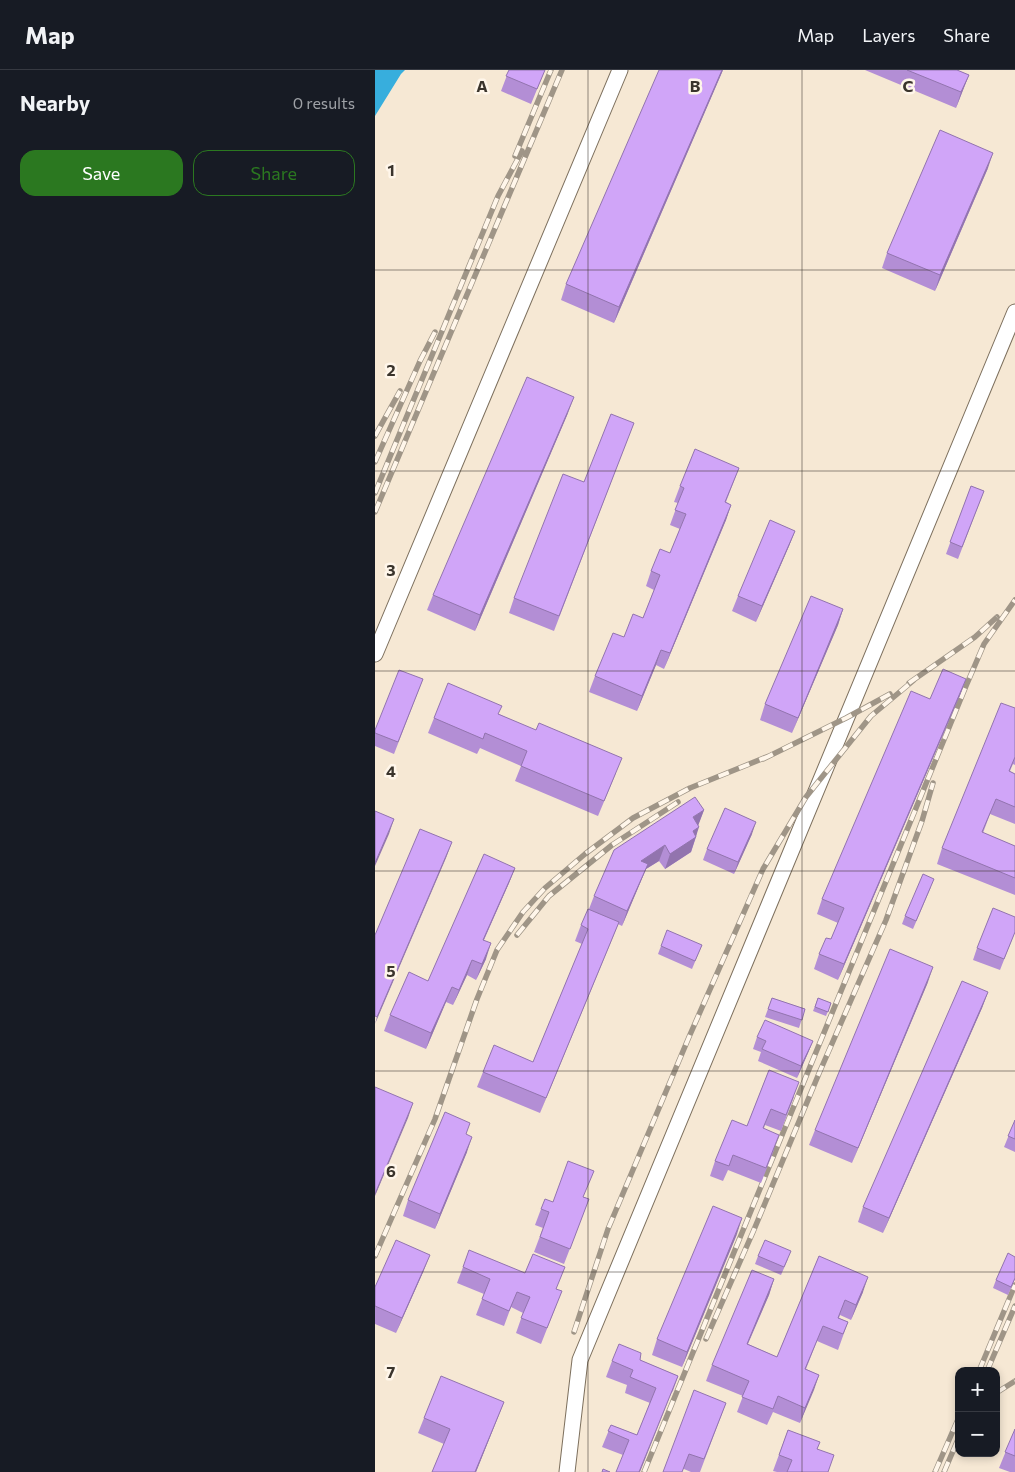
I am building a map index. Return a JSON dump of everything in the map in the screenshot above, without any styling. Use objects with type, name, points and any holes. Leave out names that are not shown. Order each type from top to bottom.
[{"type":"lane","points":[[375,654],[620,70]]},
{"type":"lane","points":[[567,1472],[579,1360],[1015,312]]},
{"type":"water","points":[[375,70],[405,70],[375,116]]},
{"type":"building","points":[[509,70],[545,70],[537,89],[506,76]]},
{"type":"building","points":[[659,70],[722,70],[619,307],[566,284]]},
{"type":"building","points":[[907,70],[957,70],[969,75],[961,92]]},
{"type":"building","points":[[940,130],[993,153],[940,275],[887,253]]},
{"type":"building","points":[[527,377],[574,397],[480,615],[433,595]]},
{"type":"building","points":[[611,414],[634,423],[559,616],[514,598],[563,474],[584,482]]},
{"type":"building","points":[[695,449],[739,468],[725,502],[731,505],[670,653],[661,650],[642,696],[595,676],[613,633],[624,637],[633,614],[643,618],[660,575],[651,571],[660,549],[670,553],[686,514],[675,510],[684,488],[680,486]]},
{"type":"building","points":[[971,486],[984,491],[962,547],[950,542]]},
{"type":"building","points":[[770,520],[795,531],[762,606],[738,596]]},
{"type":"building","points":[[811,596],[843,609],[798,718],[765,704]]},
{"type":"building","points":[[943,669],[966,679],[844,964],[819,954],[826,938],[831,939],[844,908],[822,899],[911,691],[930,699]]},
{"type":"building","points":[[399,670],[423,679],[398,742],[375,733],[375,730]]},
{"type":"building","points":[[448,683],[502,706],[498,714],[536,730],[539,723],[622,758],[604,801],[521,766],[527,751],[485,733],[483,739],[434,718]]},
{"type":"building","points":[[1001,703],[1015,708],[1015,757],[1009,771],[1015,774],[1015,807],[996,799],[982,832],[1015,846],[1015,878],[942,848]]},
{"type":"building","points":[[695,797],[704,810],[693,817],[699,827],[693,831],[696,837],[670,854],[665,845],[641,861],[648,864],[627,911],[594,896],[614,850]]},
{"type":"building","points":[[725,808],[756,822],[738,862],[707,849]]},
{"type":"building","points":[[375,811],[394,819],[375,863]]},
{"type":"building","points":[[420,829],[452,842],[377,1017],[375,1016],[375,935]]},
{"type":"building","points":[[484,854],[515,868],[483,940],[491,943],[482,964],[472,960],[459,990],[452,987],[431,1033],[390,1015],[409,972],[428,981]]},
{"type":"building","points":[[923,874],[934,879],[916,921],[905,916]]},
{"type":"building","points":[[993,908],[1015,917],[1015,932],[1004,959],[977,948]]},
{"type":"building","points":[[588,909],[619,922],[546,1098],[483,1072],[494,1045],[533,1062],[588,929],[581,925]]},
{"type":"building","points":[[667,930],[702,945],[695,961],[661,946]]},
{"type":"building","points":[[890,949],[933,967],[858,1148],[815,1130]]},
{"type":"building","points":[[962,981],[988,992],[889,1218],[863,1207]]},
{"type":"building","points":[[772,998],[805,1009],[802,1020],[768,1009]]},
{"type":"building","points":[[818,998],[831,1003],[828,1012],[815,1007]]},
{"type":"building","points":[[765,1020],[813,1041],[801,1066],[762,1049],[766,1041],[757,1037]]},
{"type":"building","points":[[769,1070],[799,1082],[786,1115],[771,1109],[763,1128],[779,1135],[766,1168],[733,1155],[729,1166],[715,1161],[732,1120],[747,1126]]},
{"type":"building","points":[[375,1087],[413,1103],[375,1194]]},
{"type":"building","points":[[445,1112],[470,1123],[466,1134],[472,1137],[440,1214],[408,1200]]},
{"type":"building","points":[[1015,1120],[1015,1139],[1008,1136]]},
{"type":"building","points":[[568,1161],[594,1171],[583,1197],[589,1199],[570,1249],[540,1237],[549,1212],[541,1209],[545,1199],[553,1202]]},
{"type":"building","points":[[713,1206],[742,1218],[687,1352],[657,1339]]},
{"type":"building","points":[[396,1240],[430,1255],[402,1318],[375,1306],[375,1287]]},
{"type":"building","points":[[765,1240],[791,1251],[784,1267],[758,1256]]},
{"type":"building","points":[[469,1250],[525,1273],[533,1254],[565,1267],[556,1289],[562,1291],[547,1328],[521,1318],[530,1297],[517,1292],[509,1311],[482,1299],[490,1279],[463,1267]]},
{"type":"building","points":[[1008,1253],[1015,1257],[1015,1278],[1011,1287],[996,1280]]},
{"type":"building","points":[[819,1256],[868,1277],[856,1305],[845,1300],[838,1318],[848,1322],[843,1334],[823,1326],[805,1369],[819,1375],[805,1408],[778,1396],[773,1409],[742,1397],[749,1381],[712,1365],[752,1270],[774,1279],[747,1344],[777,1357]]},
{"type":"building","points":[[619,1344],[641,1353],[640,1360],[678,1376],[639,1472],[616,1472],[629,1440],[608,1431],[611,1425],[637,1435],[656,1388],[630,1377],[633,1370],[612,1361]]},
{"type":"building","points":[[441,1376],[504,1402],[475,1472],[432,1472],[450,1429],[424,1418]]},
{"type":"building","points":[[694,1390],[726,1403],[704,1459],[689,1454],[682,1472],[663,1472]]},
{"type":"building","points":[[1015,1429],[1015,1456],[1005,1452]]},
{"type":"building","points":[[788,1430],[820,1442],[817,1449],[834,1455],[828,1472],[787,1472],[792,1460],[779,1455]]},
{"type":"railway","points":[[515,156],[551,70]]},
{"type":"railway","points":[[375,512],[562,70]]},
{"type":"railway","points":[[375,493],[498,196],[522,151]]},
{"type":"railway","points":[[375,462],[435,332]]},
{"type":"railway","points":[[375,436],[400,391]]},
{"type":"railway","points":[[644,1472],[966,686],[984,644],[1015,600]]},
{"type":"railway","points":[[909,683],[975,637],[997,617]]},
{"type":"railway","points":[[574,1332],[608,1229],[689,1037],[763,869],[806,797],[871,716],[914,680]]},
{"type":"railway","points":[[763,759],[890,694]]},
{"type":"railway","points":[[375,1256],[435,1119],[477,999],[497,950],[523,912],[545,888],[585,854],[633,818],[690,788],[769,756]]},
{"type":"railway","points":[[706,1339],[886,920],[922,821],[933,783]]},
{"type":"railway","points":[[517,935],[549,896],[612,845],[678,802]]},
{"type":"railway","points":[[981,1367],[1015,1285]]},
{"type":"railway","points":[[989,1367],[1015,1306]]},
{"type":"railway","points":[[1000,1390],[1015,1381]]},
{"type":"railway","points":[[935,1472],[955,1426]]},
{"type":"railway","points":[[944,1472],[955,1446]]}]
